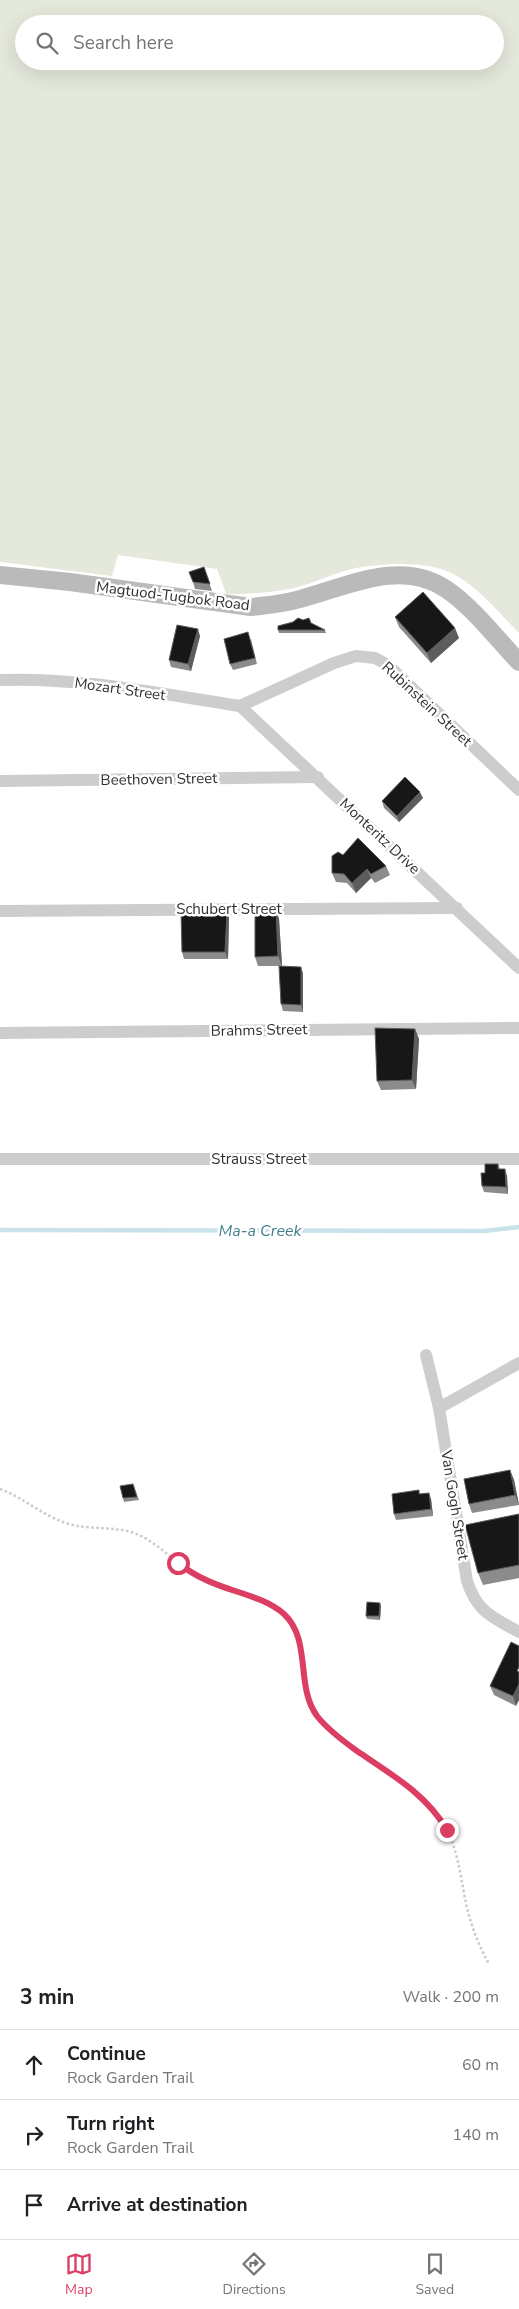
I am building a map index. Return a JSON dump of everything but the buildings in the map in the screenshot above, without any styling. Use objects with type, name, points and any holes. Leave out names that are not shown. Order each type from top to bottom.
[{"type":"main road","name":"Magtuod-Tugbok Road","points":[[0,575],[70,582],[251,607],[277,605],[301,599],[363,579],[410,577],[430,581],[446,589],[461,601],[519,662]]},
{"type":"street","name":"Rubinstein Street","points":[[240,706],[334,663],[356,656],[375,658],[388,665],[519,790]]},
{"type":"street","name":"Mozart Street","points":[[0,680],[36,679],[86,683],[240,706]]},
{"type":"street","name":"Monteritz Drive","points":[[240,706],[318,777],[519,968]]},
{"type":"street","name":"Beethoven Street","points":[[0,781],[318,777]]},
{"type":"street","name":"Schubert Street","points":[[0,911],[457,908]]},
{"type":"street","name":"Brahms Street","points":[[0,1033],[519,1028]]},
{"type":"street","name":"Strauss Street","points":[[0,1159],[519,1160]]},
{"type":"street","name":"Van Gogh Street","points":[[426,1355],[439,1408],[467,1581],[471,1595],[478,1606],[487,1614],[519,1632]]},
{"type":"street","points":[[439,1408],[519,1363]]},
{"type":"path","points":[[0,1489],[63,1522],[80,1527],[122,1529],[139,1535],[160,1546],[178,1563],[204,1579],[265,1602],[283,1614],[295,1628],[306,1688],[317,1716],[344,1742],[420,1795],[436,1812],[447,1830],[473,1931],[489,1964]]},
{"type":"shaded area","points":[[0,0],[519,0],[519,633],[482,595],[466,582],[446,571],[421,565],[394,564],[356,568],[305,585],[262,593],[226,594],[217,569],[118,555],[112,576],[0,562]]},
{"type":"waterway","name":"Ma-a Creek","points":[[0,1230],[484,1231],[519,1227]]},
{"type":"route","points":[[178,1563],[204,1579],[265,1602],[283,1614],[295,1628],[306,1688],[317,1716],[344,1742],[420,1795],[436,1812],[447,1830]]}]
